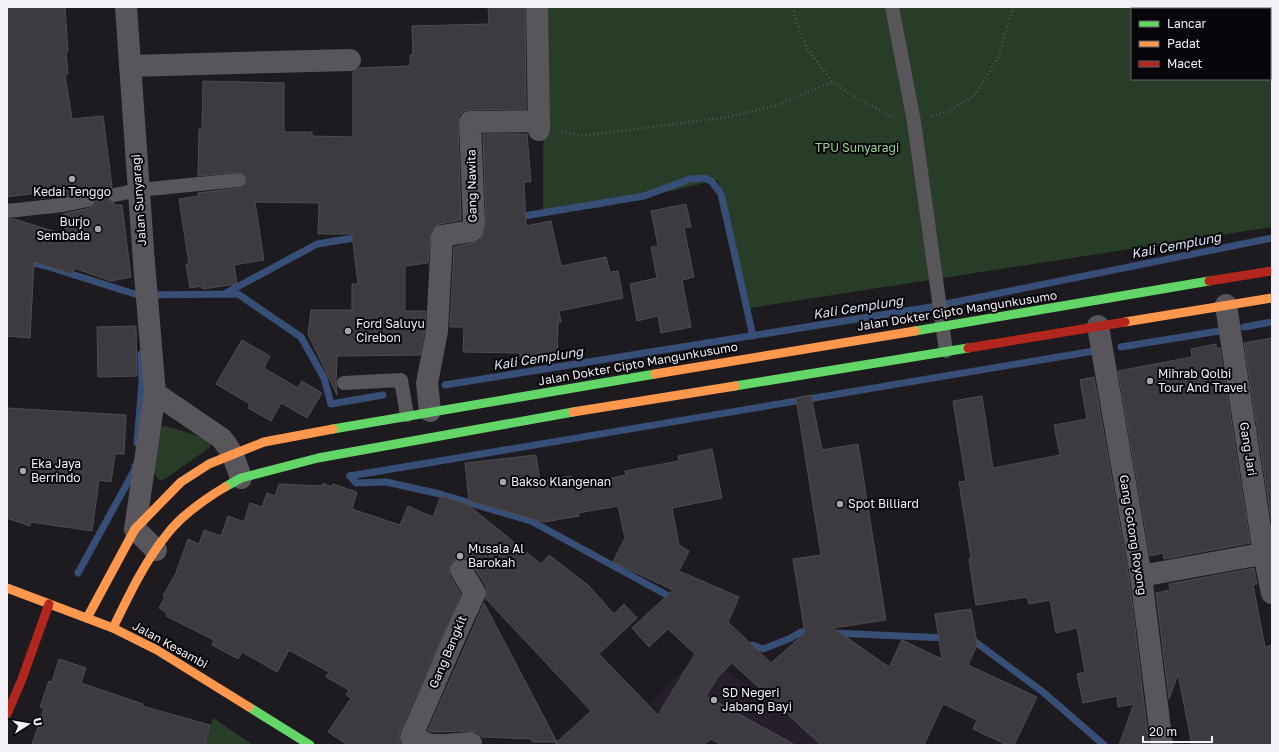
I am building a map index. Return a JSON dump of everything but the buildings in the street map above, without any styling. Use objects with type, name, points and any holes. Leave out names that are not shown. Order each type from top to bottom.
[{"type":"main road","name":"Jalan Dokter Cipto Mangunkusumo","points":[[87,618],[135,529],[149,513],[181,482],[209,464],[264,442],[430,411],[1272,271]]},
{"type":"main road","points":[[113,628],[133,586],[168,532],[202,500],[241,478],[318,458],[375,446],[531,419],[1272,298]]},
{"type":"main road","name":"Jalan Kesambi","points":[[7,588],[113,628],[166,655],[310,745]]},
{"type":"main road","points":[[7,714],[22,679],[49,604]]},
{"type":"street","name":"Jalan Sunyaragi","points":[[126,7],[148,326],[155,393],[135,529]]},
{"type":"street","points":[[537,7],[539,125]]},
{"type":"street","points":[[130,66],[350,60]]},
{"type":"street","name":"Gang Nawita","points":[[430,411],[427,383],[437,331],[442,236],[472,231],[474,224],[470,122],[539,125]]},
{"type":"street","name":"Gang Jari","points":[[1226,305],[1268,553],[1272,593]]},
{"type":"street","name":"Gang Gotong Royong","points":[[1098,326],[1141,576],[1162,745]]},
{"type":"street","points":[[155,393],[221,438],[229,446],[241,478]]},
{"type":"street","points":[[135,529],[156,550]]},
{"type":"street","points":[[1141,576],[1268,553]]},
{"type":"street","name":"Gang Bangkit","points":[[440,745],[429,744],[412,736],[444,665],[456,633],[475,593],[461,570]]},
{"type":"street","points":[[445,745],[471,743]]},
{"type":"lane","points":[[892,7],[914,122],[946,351]]},
{"type":"lane","points":[[114,195],[139,190],[239,180]]},
{"type":"lane","points":[[7,211],[64,205],[88,200]]},
{"type":"lane","points":[[344,383],[401,380],[407,415]]},
{"type":"path","points":[[793,7],[796,21],[807,48],[832,82],[896,119],[914,122],[950,111],[976,94],[999,56],[1013,7]]},
{"type":"path","points":[[539,125],[581,136],[728,117],[778,105],[832,82]]},
{"type":"shaded area","name":"SD Negeri Jabang Bayi","points":[[699,653],[765,696],[855,745],[717,745],[651,704]]},
{"type":"green space","name":"TPU Sunyaragi","points":[[544,7],[1272,7],[1272,227],[749,308],[718,180],[597,208],[543,213]]},
{"type":"green space","points":[[166,426],[208,439],[211,444],[209,448],[165,479],[160,480],[154,472],[161,427]]},
{"type":"green space","points":[[213,718],[253,745],[205,745]]},
{"type":"waterway","points":[[518,217],[644,196],[690,179],[705,178],[712,182],[721,194],[753,336]]},
{"type":"waterway","points":[[226,293],[317,244],[360,237]]},
{"type":"waterway","name":"Kali Cemplung","points":[[445,385],[931,307],[1272,238]]},
{"type":"waterway","points":[[7,257],[46,266],[138,295],[238,294],[301,337],[324,378],[331,404],[383,395]]},
{"type":"waterway","points":[[1244,327],[1272,322]]},
{"type":"waterway","points":[[1121,347],[1219,331]]},
{"type":"waterway","points":[[350,476],[1094,351]]},
{"type":"waterway","points":[[137,443],[142,383],[141,354]]},
{"type":"waterway","points":[[78,573],[135,469],[135,466]]},
{"type":"waterway","points":[[350,476],[356,483],[386,482],[440,494],[531,521],[676,600]]},
{"type":"waterway","points":[[752,645],[763,649],[791,638],[801,632],[813,632]]},
{"type":"waterway","points":[[832,633],[947,638]]},
{"type":"waterway","points":[[970,638],[1043,692],[1104,745]]},
{"type":"traffic: fast","points":[[915,331],[1209,281]]},
{"type":"traffic: fast","points":[[735,386],[968,348]]},
{"type":"traffic: fast","points":[[333,429],[655,374]]},
{"type":"traffic: fast","points":[[225,487],[241,478],[318,458],[573,412]]},
{"type":"traffic: fast","points":[[249,707],[310,745]]},
{"type":"traffic: slow","points":[[1125,322],[1272,298]]},
{"type":"traffic: slow","points":[[655,374],[915,331]]},
{"type":"traffic: slow","points":[[573,412],[735,386]]},
{"type":"traffic: slow","points":[[87,618],[135,529],[181,482],[209,464],[264,442],[333,429]]},
{"type":"traffic: slow","points":[[113,628],[131,591],[152,555],[168,533],[180,519],[225,487]]},
{"type":"traffic: slow","points":[[7,588],[113,628],[157,650],[249,707]]},
{"type":"traffic: jam","points":[[1209,281],[1272,271]]},
{"type":"traffic: jam","points":[[968,348],[1125,322]]},
{"type":"traffic: jam","points":[[7,714],[22,679],[49,604]]},
{"type":"place","name":"Kedai Tenggo","points":[[72,179]]},
{"type":"place","name":"Burjo Sembada","points":[[98,229]]},
{"type":"place","name":"Ford Saluyu Cirebon","points":[[348,331]]},
{"type":"place","name":"Mihrab Qolbi Tour And Travel","points":[[1150,381]]},
{"type":"place","name":"Eka Jaya Berrindo","points":[[23,471]]},
{"type":"place","name":"Bakso Klangenan","points":[[503,482]]},
{"type":"place","name":"Spot Billiard","points":[[840,504]]},
{"type":"place","name":"Musala Al Barokah","points":[[460,556]]},
{"type":"place","name":"SD Negeri Jabang Bayi","points":[[714,700]]}]
